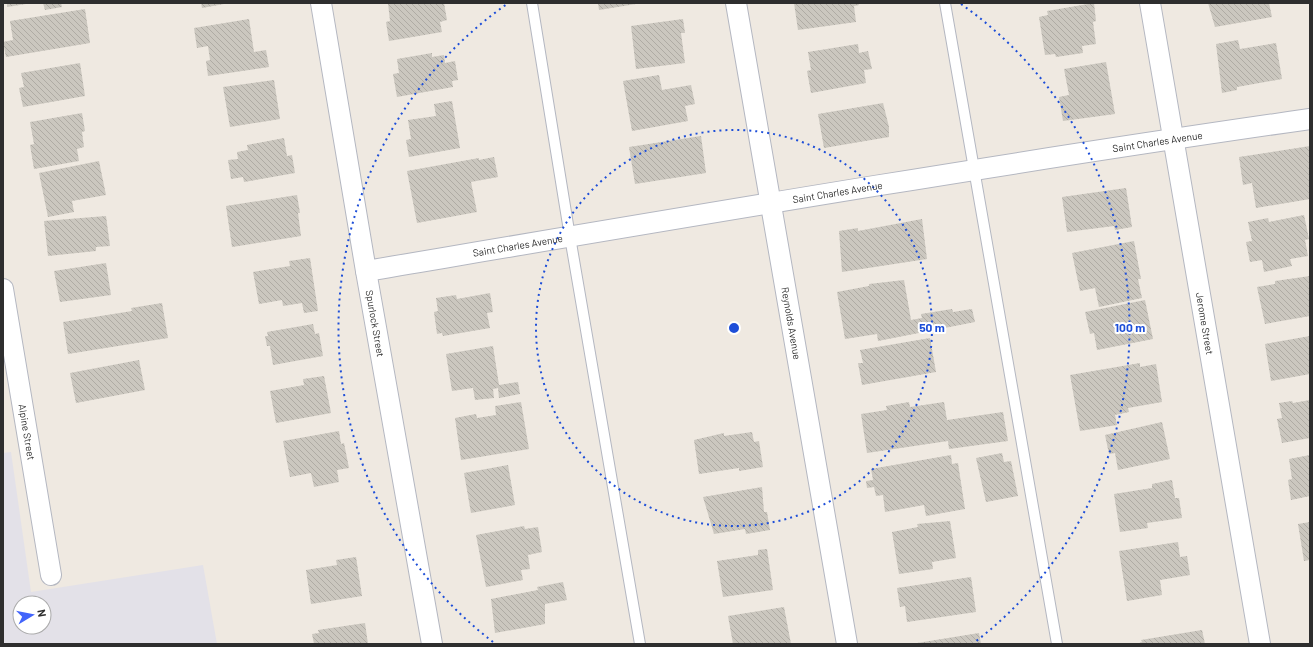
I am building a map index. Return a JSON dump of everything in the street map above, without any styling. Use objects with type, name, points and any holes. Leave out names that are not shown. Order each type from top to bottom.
[{"type":"street","name":"Spurlock Street","points":[[321,3],[366,271],[432,644]]},
{"type":"street","name":"Reynolds Avenue","points":[[736,3],[847,644]]},
{"type":"street","name":"Jerome Street","points":[[1150,3],[1172,139],[1260,644]]},
{"type":"street","name":"Saint Charles Avenue","points":[[366,271],[770,203],[1172,139],[1310,119]]},
{"type":"street","name":"Alpine Street","points":[[3,289],[51,576]]},
{"type":"lane","points":[[532,3],[570,237],[640,644]]},
{"type":"lane","points":[[945,3],[973,171],[1057,644]]},
{"type":"shaded area","points":[[11,452],[31,592],[203,565],[217,644],[3,644],[3,453]]},
{"type":"building","points":[[7,3],[26,3],[26,4],[7,7]]},
{"type":"building","points":[[43,3],[61,3],[62,7],[45,10]]},
{"type":"building","points":[[201,3],[224,3],[224,4],[202,8]]},
{"type":"building","points":[[388,3],[444,3],[447,20],[440,22],[442,32],[389,41],[386,22],[390,21]]},
{"type":"building","points":[[598,3],[636,3],[636,4],[599,10]]},
{"type":"building","points":[[794,3],[858,3],[859,5],[854,6],[856,22],[798,30]]},
{"type":"building","points":[[1094,3],[1096,21],[1093,22],[1096,44],[1082,46],[1083,53],[1056,57],[1055,54],[1045,55],[1039,17],[1048,15],[1047,11]]},
{"type":"building","points":[[1208,3],[1269,3],[1272,17],[1215,27]]},
{"type":"building","points":[[85,9],[90,43],[6,57],[3,42],[13,40],[10,21]]},
{"type":"building","points":[[249,19],[254,52],[266,50],[269,67],[208,76],[206,61],[210,60],[208,46],[197,48],[194,28]]},
{"type":"building","points":[[683,19],[685,33],[681,33],[685,63],[636,69],[631,26]]},
{"type":"building","points":[[1238,40],[1240,49],[1276,43],[1282,79],[1237,87],[1237,90],[1222,93],[1216,44]]},
{"type":"building","points":[[858,44],[859,53],[868,51],[872,69],[864,70],[866,83],[811,93],[807,71],[811,70],[808,52]]},
{"type":"building","points":[[432,53],[432,57],[444,55],[445,63],[455,61],[458,80],[452,81],[453,87],[397,97],[393,74],[399,73],[397,59]]},
{"type":"building","points":[[1106,62],[1115,114],[1063,121],[1059,97],[1069,95],[1064,69]]},
{"type":"building","points":[[80,63],[85,96],[23,107],[19,88],[24,87],[21,73]]},
{"type":"building","points":[[659,75],[662,90],[691,85],[695,104],[685,106],[688,121],[632,131],[623,81]]},
{"type":"building","points":[[274,80],[280,119],[230,127],[223,87]]},
{"type":"building","points":[[452,101],[460,148],[409,157],[406,140],[411,139],[408,120],[436,116],[434,104]]},
{"type":"building","points":[[883,103],[889,127],[889,137],[824,148],[818,114]]},
{"type":"building","points":[[82,113],[85,131],[82,132],[84,147],[77,149],[79,161],[34,169],[30,145],[34,144],[30,122]]},
{"type":"building","points":[[701,136],[706,173],[635,184],[629,147]]},
{"type":"building","points":[[284,138],[287,156],[292,155],[295,173],[244,182],[243,177],[231,179],[228,160],[238,159],[237,152],[248,150],[247,145]]},
{"type":"building","points":[[1310,146],[1310,199],[1256,208],[1252,183],[1243,185],[1239,157]]},
{"type":"building","points":[[494,157],[498,177],[471,182],[477,212],[417,223],[407,171],[479,158],[479,160]]},
{"type":"building","points":[[99,161],[106,195],[72,201],[74,212],[48,217],[39,173]]},
{"type":"building","points":[[1126,188],[1132,227],[1115,230],[1114,226],[1067,232],[1062,197]]},
{"type":"building","points":[[297,195],[300,213],[298,213],[301,236],[232,247],[226,206]]},
{"type":"building","points":[[1304,215],[1309,239],[1305,240],[1308,256],[1290,259],[1292,266],[1264,272],[1262,260],[1250,262],[1246,242],[1252,241],[1248,222],[1268,218],[1269,222]]},
{"type":"building","points":[[106,216],[110,246],[96,247],[96,251],[48,256],[44,221]]},
{"type":"building","points":[[922,219],[927,259],[842,272],[839,231],[858,228],[858,231]]},
{"type":"building","points":[[1134,241],[1141,279],[1138,279],[1142,298],[1099,307],[1095,288],[1080,291],[1072,253]]},
{"type":"building","points":[[310,258],[318,311],[304,313],[302,303],[283,306],[282,300],[259,304],[253,272],[290,266],[289,261]]},
{"type":"building","points":[[106,263],[111,295],[60,302],[54,271]]},
{"type":"building","points":[[1310,276],[1310,316],[1265,324],[1257,287],[1275,284],[1275,281]]},
{"type":"building","points":[[904,280],[911,320],[922,318],[921,314],[952,309],[953,312],[972,309],[975,322],[878,341],[877,334],[845,339],[837,292],[869,286],[869,284]]},
{"type":"building","points":[[490,293],[493,312],[487,313],[490,328],[443,336],[442,333],[437,334],[434,312],[438,311],[436,298],[456,295],[457,299]]},
{"type":"building","points":[[1145,300],[1153,339],[1097,350],[1094,333],[1090,334],[1085,312]]},
{"type":"building","points":[[162,303],[168,338],[68,354],[63,322],[132,311],[131,308]]},
{"type":"building","points":[[313,324],[315,334],[319,333],[323,356],[273,365],[270,346],[267,346],[265,336],[268,336],[267,332]]},
{"type":"building","points":[[1310,336],[1310,374],[1271,381],[1265,344]]},
{"type":"building","points":[[930,338],[936,372],[862,385],[858,363],[863,363],[860,350]]},
{"type":"building","points":[[493,346],[499,385],[518,382],[520,394],[499,398],[498,388],[493,389],[494,398],[475,400],[473,388],[452,391],[446,354]]},
{"type":"building","points":[[139,360],[145,390],[76,403],[70,373]]},
{"type":"building","points":[[1140,363],[1140,367],[1156,364],[1162,402],[1128,408],[1129,412],[1115,415],[1117,425],[1080,431],[1070,375]]},
{"type":"building","points":[[324,376],[331,413],[276,423],[270,391],[304,385],[303,379]]},
{"type":"building","points":[[1310,400],[1310,438],[1282,443],[1277,419],[1282,418],[1279,403],[1292,401],[1293,403]]},
{"type":"building","points":[[521,402],[529,449],[461,460],[455,418],[476,414],[477,418],[496,415],[495,406]]},
{"type":"building","points":[[909,402],[910,407],[944,402],[947,420],[1003,412],[1008,441],[949,449],[948,441],[867,453],[861,414],[887,410],[886,406]]},
{"type":"building","points":[[1162,422],[1170,459],[1118,470],[1115,453],[1109,454],[1105,435]]},
{"type":"building","points":[[339,431],[341,444],[344,443],[349,468],[337,470],[339,482],[314,487],[311,473],[290,477],[283,441]]},
{"type":"building","points":[[752,432],[754,442],[759,441],[763,467],[739,471],[739,468],[699,474],[694,440],[724,433],[724,436]]},
{"type":"building","points":[[1002,453],[1004,462],[1011,461],[1018,496],[986,502],[976,458]]},
{"type":"building","points":[[951,455],[952,464],[958,463],[965,509],[926,516],[924,505],[885,512],[883,495],[876,496],[874,487],[867,488],[866,481],[873,480],[871,469]]},
{"type":"building","points":[[1310,455],[1310,496],[1291,500],[1288,480],[1292,479],[1289,459]]},
{"type":"building","points":[[508,465],[515,505],[471,513],[464,473]]},
{"type":"building","points":[[1172,480],[1175,498],[1179,498],[1182,518],[1147,523],[1148,528],[1120,532],[1114,494],[1152,488],[1152,484]]},
{"type":"building","points":[[762,487],[764,512],[767,512],[770,530],[746,534],[745,529],[714,534],[703,497]]},
{"type":"building","points":[[950,521],[956,558],[932,562],[933,569],[899,574],[892,532],[918,527],[917,524]]},
{"type":"building","points":[[1310,522],[1310,560],[1304,561],[1298,524]]},
{"type":"building","points":[[524,526],[525,529],[538,527],[542,552],[528,555],[530,569],[521,570],[523,580],[486,587],[476,535]]},
{"type":"building","points":[[1178,542],[1180,557],[1187,556],[1190,575],[1160,580],[1162,595],[1127,601],[1119,551]]},
{"type":"building","points":[[767,549],[773,590],[723,597],[717,561],[758,555],[758,550]]},
{"type":"building","points":[[356,557],[362,596],[311,604],[306,570],[337,565],[336,560]]},
{"type":"building","points":[[971,577],[976,612],[907,622],[905,606],[900,607],[897,588]]},
{"type":"building","points":[[563,582],[567,600],[545,604],[545,624],[495,633],[491,599],[538,590],[537,587]]},
{"type":"building","points":[[784,607],[791,644],[733,644],[728,616]]},
{"type":"building","points":[[365,623],[368,644],[314,644],[312,634],[319,633],[318,630]]},
{"type":"building","points":[[1202,630],[1205,644],[1137,644],[1142,642],[1141,640]]},
{"type":"building","points":[[979,633],[981,644],[917,644],[917,643]]}]
